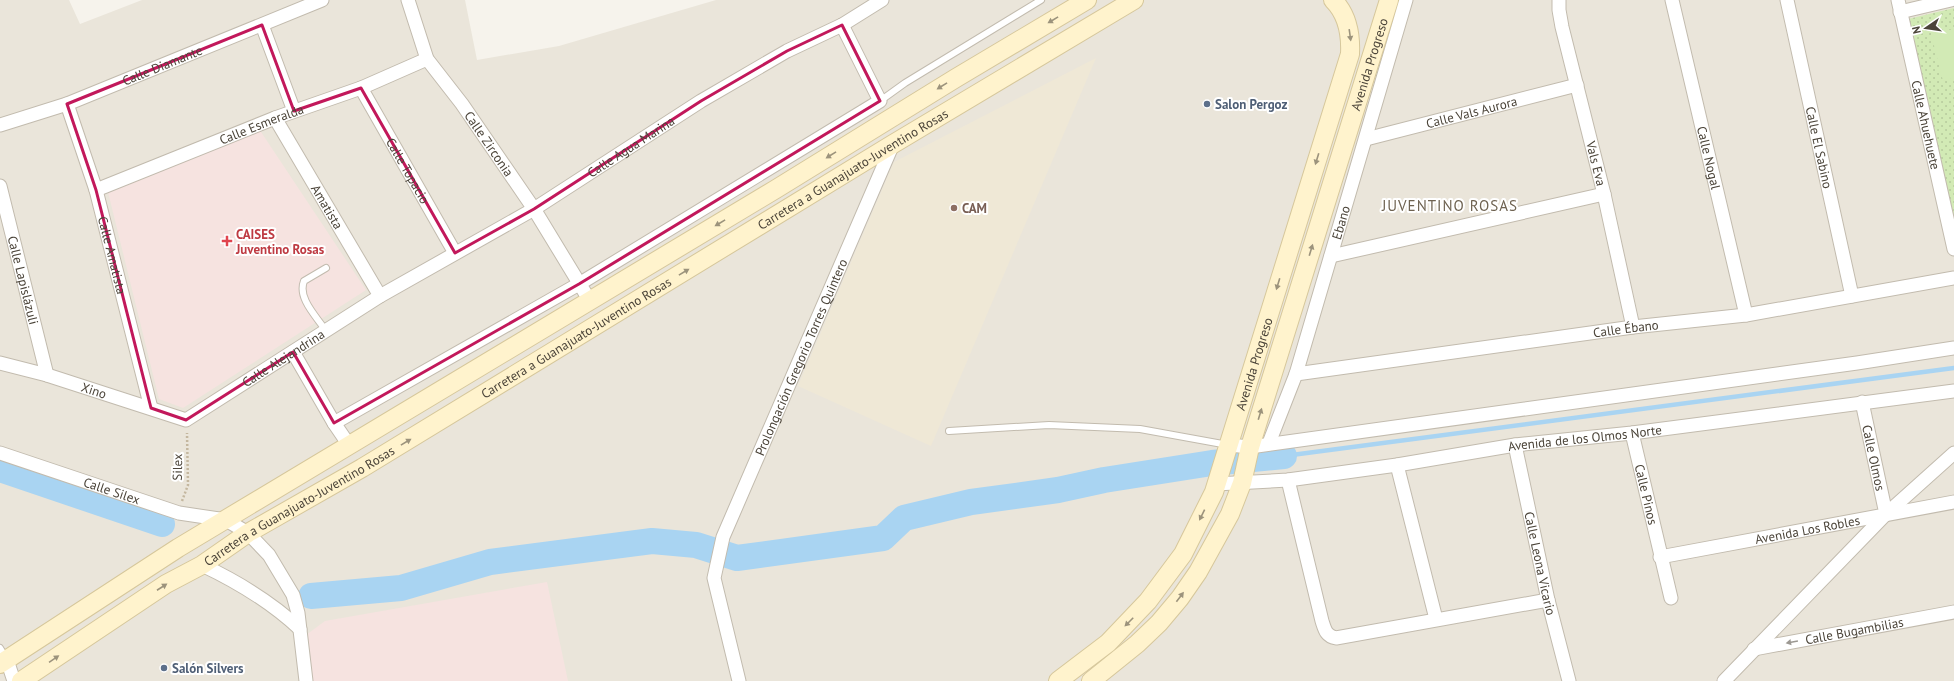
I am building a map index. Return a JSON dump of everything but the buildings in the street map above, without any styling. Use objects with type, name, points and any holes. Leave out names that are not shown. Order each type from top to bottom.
[{"type":"main road","name":"Carretera a Guanajuato-Juventino Rosas","points":[[2,657],[178,548],[776,190],[956,78],[1087,0]]},
{"type":"main road","name":"Carretera a Guanajuato-Juventino Rosas","points":[[22,681],[166,584],[202,565],[248,533],[362,468],[893,144],[1134,0]]},
{"type":"main road","name":"Avenida Progreso","points":[[1058,681],[1108,643],[1148,601],[1183,554],[1217,482],[1350,54],[1349,28],[1343,14],[1333,0]]},
{"type":"main road","name":"Avenida Progreso","points":[[1091,681],[1137,644],[1180,598],[1198,572],[1230,514],[1242,481],[1250,449],[1389,0]]},
{"type":"main road","points":[[1324,135],[1345,141]]},
{"type":"street","name":"Calle Diamante","points":[[0,125],[67,104],[322,0]]},
{"type":"street","name":"Calle Zirconia","points":[[408,0],[426,59],[462,104],[534,209],[590,301]]},
{"type":"street","name":"Calle Agua Marina","points":[[380,296],[534,209],[701,101],[787,51],[842,25],[882,0]]},
{"type":"street","name":"Ebano","points":[[1269,443],[1296,374],[1332,256],[1406,0]]},
{"type":"street","name":"Vals Eva","points":[[1559,0],[1562,27],[1604,194],[1632,327]]},
{"type":"street","name":"Calle Nogal","points":[[1672,0],[1746,315]]},
{"type":"street","name":"Calle El Sabino","points":[[1787,0],[1852,296]]},
{"type":"street","points":[[1899,6],[1950,0]]},
{"type":"street","name":"Calle Ahuehuete","points":[[1899,6],[1954,249]]},
{"type":"street","points":[[262,25],[294,111]]},
{"type":"street","points":[[334,423],[579,284],[880,101],[842,25]]},
{"type":"street","name":"Calle Esmeralda","points":[[96,190],[275,118],[361,88],[426,59]]},
{"type":"street","name":"Calle Vals Aurora","points":[[1366,139],[1577,85]]},
{"type":"street","name":"Calle Topacio","points":[[361,88],[455,253]]},
{"type":"street","name":"Calle Amatista","points":[[67,104],[96,190],[151,408]]},
{"type":"street","name":"Amatista","points":[[275,118],[380,296]]},
{"type":"street","name":"Prolongación Gregorio Torres Quintero","points":[[737,681],[714,578],[714,571],[723,537],[893,144]]},
{"type":"street","name":"Calle Lapislázuli","points":[[0,186],[47,375]]},
{"type":"street","points":[[1332,256],[1604,194]]},
{"type":"street","name":"Calle Ébano","points":[[1296,374],[1632,327],[1746,315],[1954,278]]},
{"type":"street","name":"Calle Alejandrina","points":[[186,420],[380,296]]},
{"type":"street","points":[[1228,449],[1250,449],[1269,443],[1849,364],[1954,348]]},
{"type":"street","points":[[293,352],[334,423],[349,445]]},
{"type":"street","name":"Xino","points":[[0,364],[47,375],[186,420]]},
{"type":"street","name":"Avenida de los Olmos Norte","points":[[1217,482],[1288,480],[1397,465],[1515,445],[1632,433],[1954,391]]},
{"type":"street","name":"Calle Olmos","points":[[1862,402],[1886,514]]},
{"type":"street","name":"Calle Pinos","points":[[1632,433],[1660,557],[1671,598]]},
{"type":"street","name":"Calle Leona Vicario","points":[[1515,445],[1548,600],[1569,681]]},
{"type":"street","name":"Calle Silex","points":[[0,453],[178,513],[226,520]]},
{"type":"street","points":[[1724,681],[1886,514],[1954,453]]},
{"type":"street","points":[[1397,465],[1436,619]]},
{"type":"street","points":[[1288,480],[1322,621],[1328,635],[1336,638],[1548,600]]},
{"type":"street","name":"Avenida Los Robles","points":[[1660,557],[1954,502]]},
{"type":"street","points":[[226,520],[248,533],[269,555],[283,576],[293,595],[300,629],[306,681]]},
{"type":"street","points":[[202,565],[250,590],[271,603],[300,629]]},
{"type":"street","name":"Calle Bugambilias","points":[[1754,649],[1954,612]]},
{"type":"street","points":[[2,657],[14,681]]},
{"type":"lane","points":[[880,101],[904,83],[1041,0]]},
{"type":"lane","points":[[326,268],[304,280],[302,290],[305,299],[326,331]]},
{"type":"lane","points":[[949,431],[1049,425],[1140,429],[1228,449]]},
{"type":"path","name":"Silex","points":[[178,513],[188,485],[186,420]]},
{"type":"highlighted area","points":[[262,25],[294,111],[361,88],[455,253],[534,209],[701,101],[787,51],[842,25],[880,101],[579,284],[334,423],[293,352],[186,420],[151,408],[96,190],[67,104]]},
{"type":"shaded area","points":[[0,0],[69,0],[80,24],[142,0],[465,0],[477,60],[559,46],[716,0],[1954,0],[1954,681],[0,681]]},
{"type":"shaded area","name":"CAM","points":[[1096,58],[931,446],[798,386],[894,162]]},
{"type":"shaded area","name":"CAISES Juventino Rosas","points":[[259,129],[366,290],[183,408],[159,399],[108,192]]},
{"type":"shaded area","points":[[547,582],[568,681],[309,681],[302,638],[325,621]]},
{"type":"green space","points":[[1954,8],[1954,236],[1908,19]]},
{"type":"green space","points":[[1954,29],[1954,78],[1943,81],[1931,34]]},
{"type":"waterway","points":[[1284,456],[1954,368]]},
{"type":"waterway","points":[[311,596],[401,588],[490,562],[652,541],[696,545],[737,558],[883,538],[904,518],[971,502],[1058,490],[1104,480],[1212,463],[1284,456]]},
{"type":"waterway","points":[[0,469],[162,524]]},
{"type":"place","name":"Salon Pergoz","points":[[1207,104]]},
{"type":"place","name":"CAM","points":[[954,208]]},
{"type":"place","name":"CAISES Juventino Rosas","points":[[227,241]]},
{"type":"place","name":"Salón Silvers","points":[[164,668]]},
{"type":"district","name":"JUVENTINO ROSAS","points":[[1450,206]]}]
